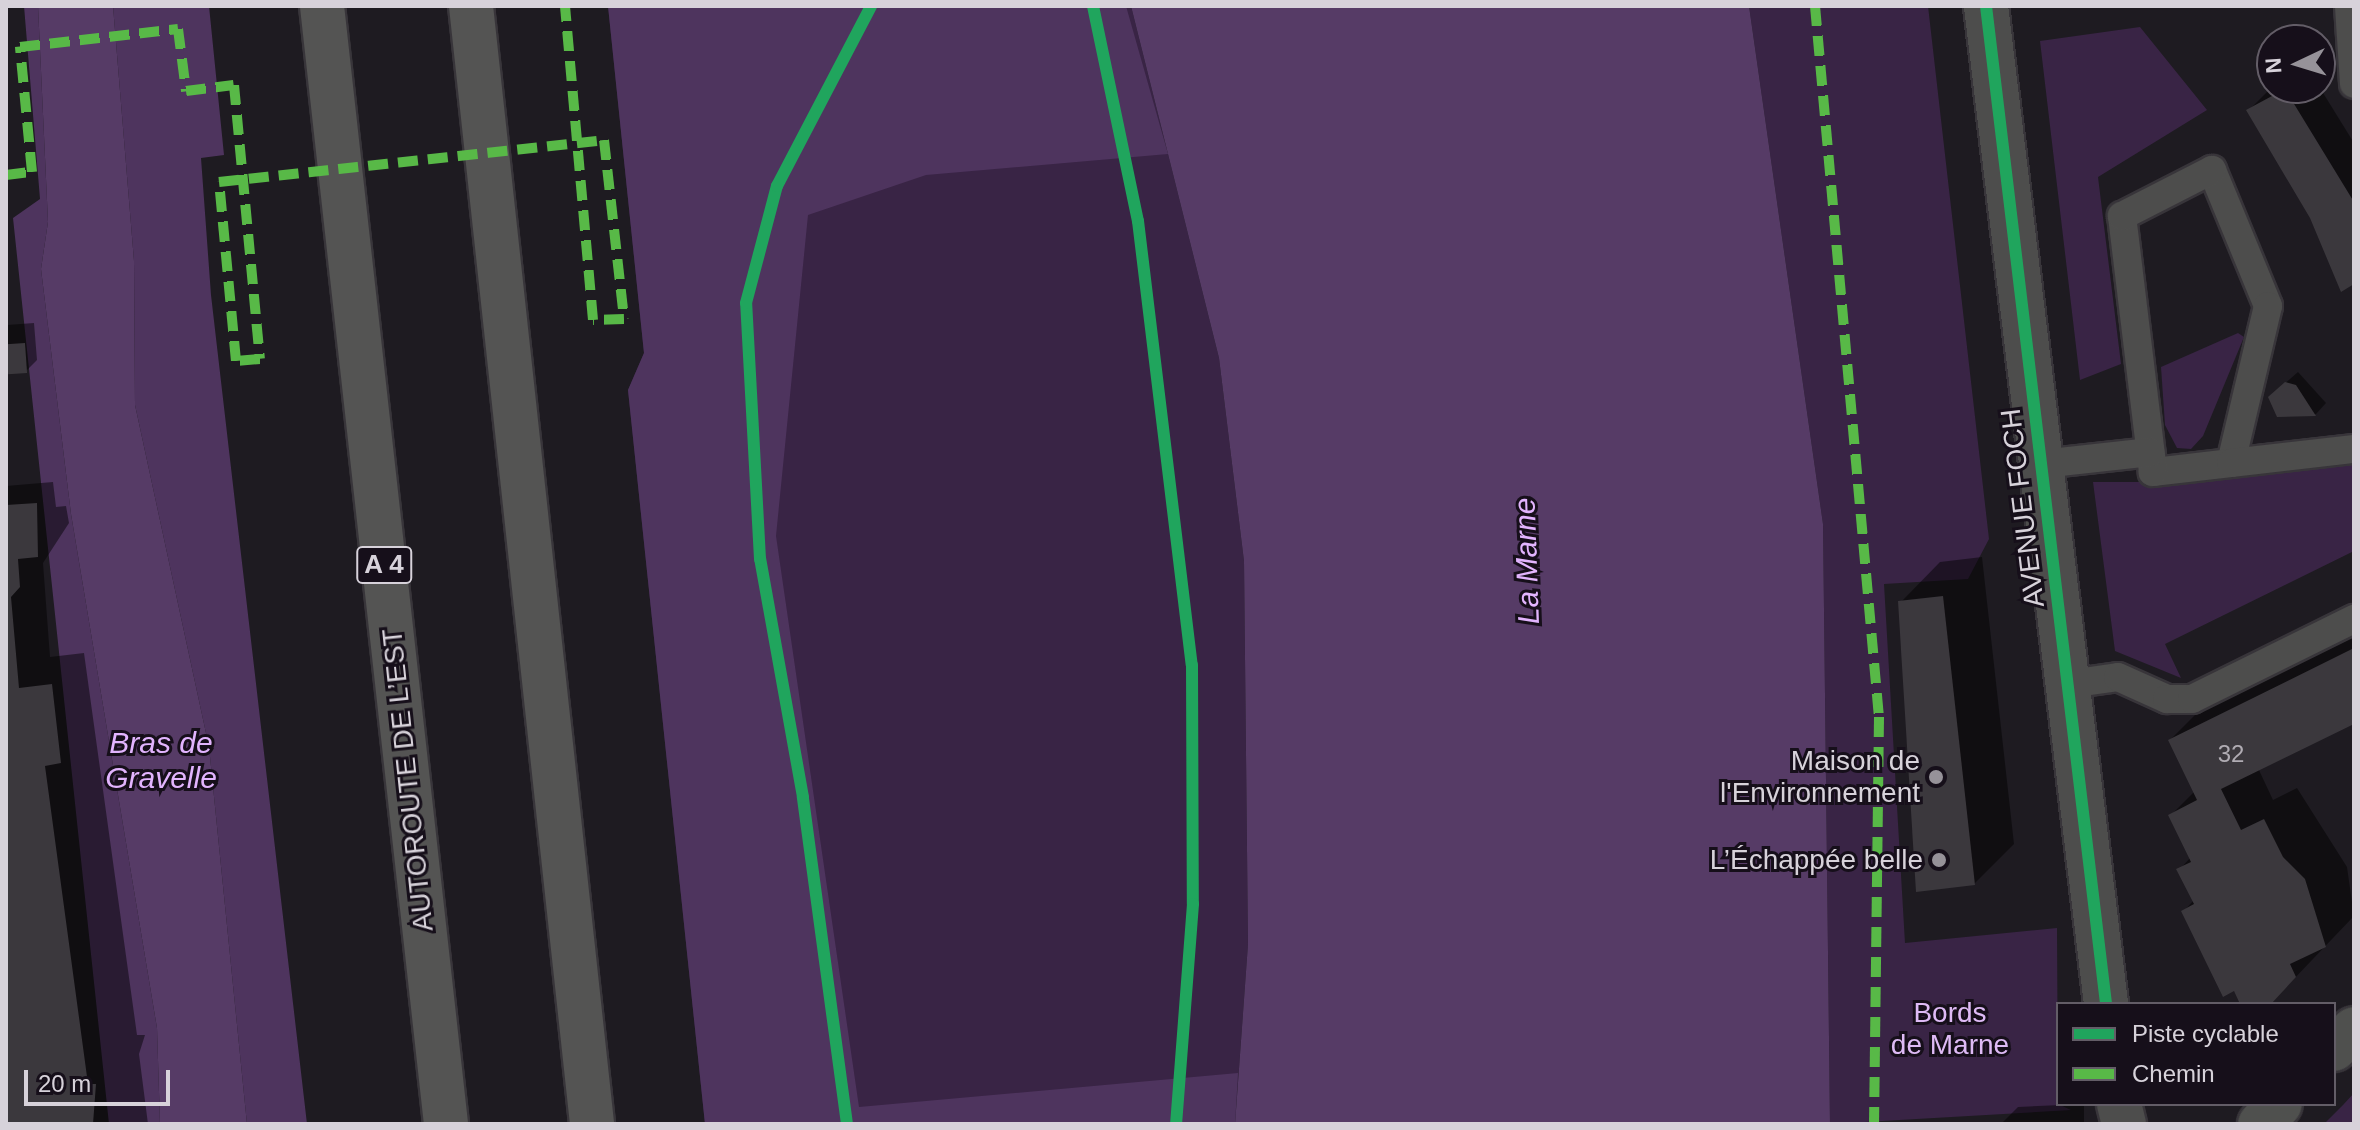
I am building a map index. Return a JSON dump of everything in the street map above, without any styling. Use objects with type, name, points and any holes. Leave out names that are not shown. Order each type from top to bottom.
[{"type":"highway","name":"AUTOROUTE DE L’EST","points":[[322,6],[446,1124]]},
{"type":"highway","points":[[471,6],[592,1124]]},
{"type":"street","name":"AVENUE FOCH","points":[[1986,6],[2106,1002]]},
{"type":"street","points":[[2336,1047],[2354,1029]]},
{"type":"street","points":[[2260,1124],[2278,1106]]},
{"type":"lane","points":[[2349,6],[2354,84]]},
{"type":"lane","points":[[2231,463],[2268,306],[2212,170],[2122,216],[2153,472],[2354,449]]},
{"type":"lane","points":[[2042,464],[2150,452]]},
{"type":"lane","points":[[2069,684],[2118,677],[2167,699],[2192,699],[2354,619]]},
{"type":"green space","points":[[608,6],[1131,6],[1219,358],[1244,561],[1248,944],[1235,1124],[705,1124],[628,390],[644,353]]},
{"type":"green space","name":"Bords de Marne","points":[[1749,6],[1928,6],[1989,539],[1968,579],[1884,584],[1905,943],[2057,928],[2056,1106],[2071,1110],[1830,1124],[1823,524]]},
{"type":"green space","points":[[2140,27],[2207,110],[2098,177],[2121,364],[2080,380],[2040,41]]},
{"type":"green space","points":[[2238,333],[2244,337],[2203,436],[2191,449],[2177,448],[2165,425],[2161,367]]},
{"type":"green space","points":[[2354,457],[2354,551],[2165,644],[2181,678],[2115,651],[2093,482],[2152,482]]},
{"type":"green space","points":[[2354,1093],[2354,1124],[2324,1124],[2343,1105]]},
{"type":"shaded area","points":[[24,6],[38,6],[48,222],[41,269],[71,514],[157,1028],[160,1124],[109,1124],[13,218],[40,199]]},
{"type":"shaded area","points":[[113,6],[209,6],[224,155],[201,158],[211,295],[307,1124],[247,1124],[209,747],[135,405],[134,261]]},
{"type":"shaded area","points":[[608,6],[1126,6],[1168,154],[926,175],[808,215],[776,536],[859,1107],[1238,1073],[1235,1124],[705,1124],[628,390],[644,353]]},
{"type":"water","name":"Bras de Gravelle","points":[[38,6],[113,6],[134,261],[135,405],[209,747],[247,1124],[160,1124],[157,1028],[71,514],[41,269],[48,222]]},
{"type":"water","name":"La Marne","points":[[1131,6],[1749,6],[1823,524],[1830,1124],[1235,1124],[1248,944],[1244,561],[1219,358]]},
{"type":"building","points":[[2257,104],[2294,104],[2354,202],[2354,284],[2341,292],[2310,218],[2246,110]]},
{"type":"building","points":[[25,343],[27,373],[8,374],[6,344]]},
{"type":"building","points":[[2285,382],[2296,385],[2316,416],[2277,417],[2268,397]]},
{"type":"building","points":[[37,503],[38,557],[18,559],[20,587],[11,597],[19,688],[52,684],[61,763],[45,766],[88,1084],[96,1084],[93,1124],[6,1124],[6,505]]},
{"type":"building","name":"Maison de l'Environnement","points":[[1943,596],[1975,885],[1916,892],[1898,601]]},
{"type":"building","points":[[2354,648],[2354,724],[2221,789],[2241,830],[2264,819],[2283,857],[2305,879],[2326,947],[2290,964],[2296,977],[2273,1002],[2239,1002],[2234,991],[2223,997],[2181,911],[2194,904],[2176,869],[2191,862],[2168,815],[2197,800],[2168,740]]},
{"type":"marked path","points":[[6,175],[32,172],[20,47],[178,29],[186,91],[234,85],[260,359],[236,361],[219,182],[604,140],[624,319],[593,320],[565,6]]},
{"type":"marked path","points":[[1815,6],[1879,717],[1874,1124]]},
{"type":"cycle path","points":[[847,1124],[803,797],[760,559],[746,303],[777,186],[871,6]]},
{"type":"cycle path","points":[[1093,6],[1138,221],[1192,665],[1193,904],[1176,1124]]},
{"type":"cycle path","points":[[1986,6],[2106,1002]]},
{"type":"place","name":"Maison de l'Environnement","points":[[1936,777]]},
{"type":"place","name":"L’Échappée belle","points":[[1939,860]]}]
